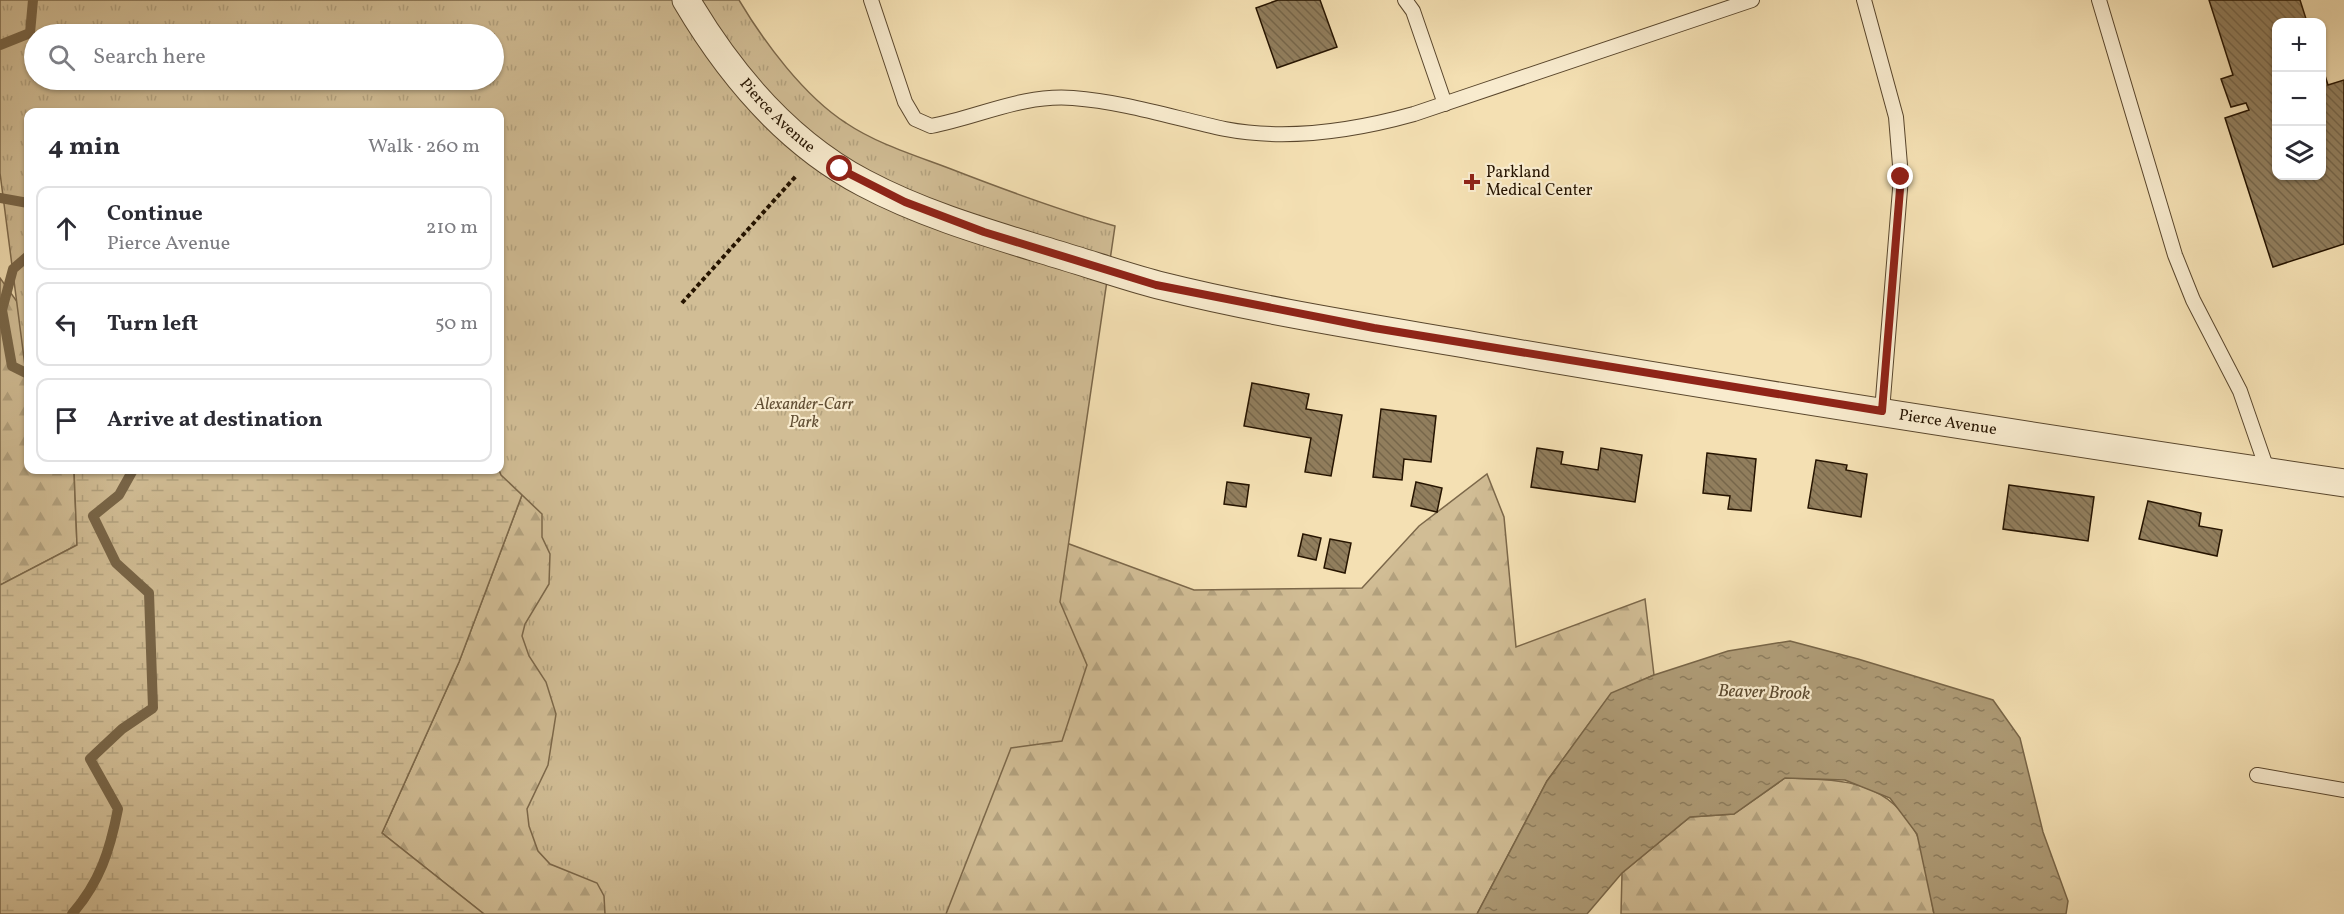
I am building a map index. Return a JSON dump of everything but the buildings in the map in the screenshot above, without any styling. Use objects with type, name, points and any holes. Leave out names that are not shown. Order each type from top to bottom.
[{"type":"street","name":"Pierce Avenue","points":[[686,0],[722,54],[753,93],[817,153],[864,183],[905,202],[984,232],[1156,285],[1374,328],[1882,411],[2344,483]]},
{"type":"lane","points":[[871,0],[904,102],[915,119],[931,126],[954,122],[1032,99],[1071,98],[1122,104],[1227,129],[1272,134],[1314,133],[1381,123],[1445,104],[1752,0]]},
{"type":"lane","points":[[1405,0],[1413,11],[1445,104]]},
{"type":"lane","points":[[1864,0],[1896,117],[1901,177],[1882,411]]},
{"type":"lane","points":[[2099,0],[2175,255],[2193,300],[2240,391],[2268,472]]},
{"type":"lane","points":[[2257,775],[2344,790]]},
{"type":"path","points":[[682,303],[817,153]]},
{"type":"green space","name":"Alexander-Carr Park","points":[[0,0],[739,0],[786,67],[830,112],[846,123],[897,149],[992,185],[1115,226],[1060,602],[1087,665],[1062,741],[1011,748],[946,914],[605,914],[604,896],[597,883],[550,864],[538,851],[529,826],[527,809],[548,765],[556,714],[546,682],[529,656],[522,636],[525,624],[549,584],[550,554],[542,537],[542,514],[501,474],[504,474],[504,108],[24,108],[24,358],[0,173]]},
{"type":"green space","points":[[504,43],[1053,538],[1194,590],[1362,588],[1419,526],[1487,474],[1504,517],[1516,647],[1645,599],[1654,675],[1611,694],[1547,781],[1477,914],[484,914],[382,833],[459,662],[545,434],[504,149],[504,108],[498,108],[495,90],[504,90]]},
{"type":"green space","points":[[0,278],[24,311],[24,474],[74,474],[77,545],[0,585]]},
{"type":"green space","points":[[504,330],[545,434],[459,662],[382,833],[484,914],[0,914],[0,585],[77,545],[74,474],[504,474]]},
{"type":"green space","points":[[1785,778],[1843,782],[1876,792],[1891,801],[1904,815],[1919,840],[1934,914],[1621,914],[1622,873],[1690,817],[1734,814]]},
{"type":"water","name":"Beaver Brook","points":[[1790,641],[1993,700],[2020,738],[2043,832],[2068,901],[2066,914],[1934,914],[1917,834],[1890,798],[1845,780],[1785,778],[1734,814],[1690,817],[1622,873],[1587,914],[1477,914],[1547,781],[1611,693],[1654,675],[1728,651]]},
{"type":"waterway","points":[[31,24],[33,0]]},
{"type":"waterway","points":[[0,45],[24,35]]},
{"type":"waterway","points":[[0,198],[24,202]]},
{"type":"waterway","points":[[24,259],[13,269],[2,310],[12,366],[24,372]]},
{"type":"waterway","points":[[72,914],[97,878],[118,809],[90,759],[122,729],[153,708],[149,593],[116,563],[93,516],[119,495],[131,474]]},
{"type":"place","name":"Parkland Medical Center","points":[[1472,182]]},
{"type":"route","points":[[840,169],[905,202],[984,232],[1156,285],[1374,328],[1882,411],[1901,177]]}]
